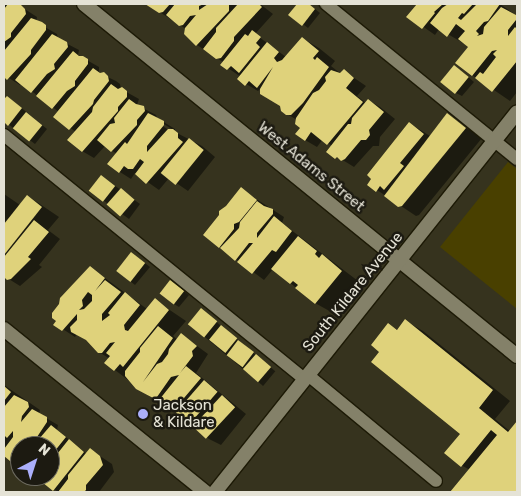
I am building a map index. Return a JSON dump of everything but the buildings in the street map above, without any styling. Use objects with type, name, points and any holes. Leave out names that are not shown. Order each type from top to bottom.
[{"type":"street","name":"West Adams Street","points":[[84,4],[517,356]]},
{"type":"street","name":"South Kildare Avenue","points":[[215,492],[517,112]]},
{"type":"street","points":[[4,329],[205,492]]},
{"type":"lane","points":[[326,4],[517,159]]},
{"type":"lane","points":[[4,135],[436,481]]},
{"type":"shaded area","points":[[508,162],[517,169],[517,309],[440,247]]},
{"type":"place","name":"Jackson & Kildare","points":[[143,414]]}]
